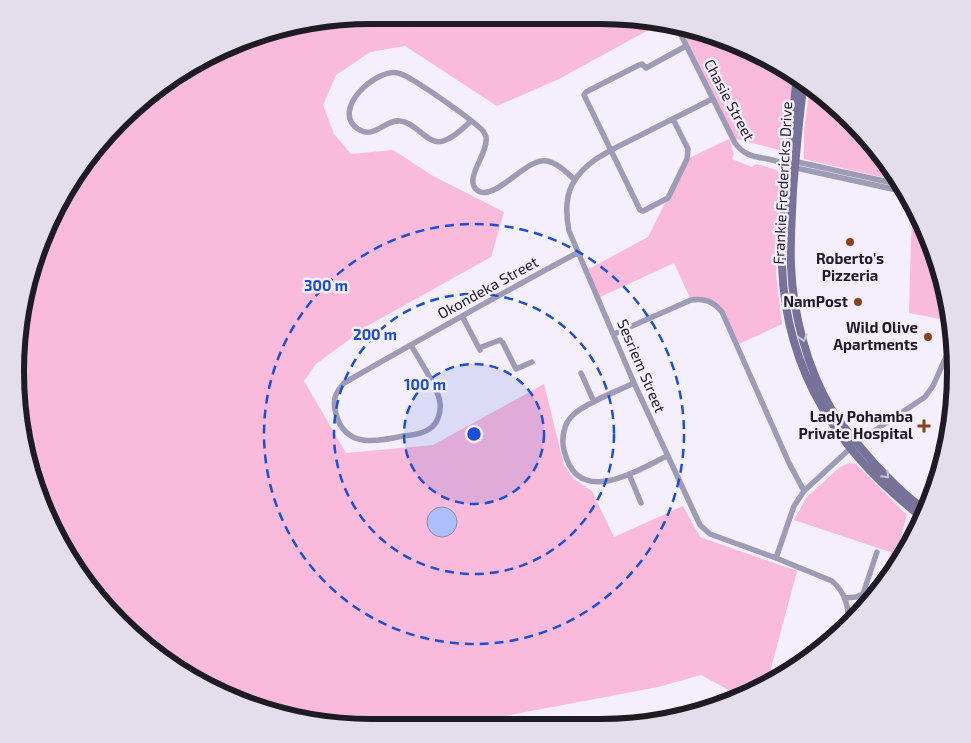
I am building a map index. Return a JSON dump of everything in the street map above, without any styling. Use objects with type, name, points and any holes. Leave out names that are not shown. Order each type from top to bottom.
[{"type":"main road","name":"Frankie Fredericks Drive","points":[[796,85],[789,163],[791,268],[797,316],[806,351],[819,386],[853,446],[890,491],[917,513]]},
{"type":"main road","name":"Frankie Fredericks Drive","points":[[789,163],[802,89]]},
{"type":"main road","name":"Frankie Fredericks Drive","points":[[853,446],[920,506]]},
{"type":"street","name":"Chasie Street","points":[[680,33],[735,143],[744,153],[754,157],[892,183]]},
{"type":"street","points":[[673,119],[688,154],[670,195],[662,202],[643,211],[640,210],[584,98],[586,92],[639,65],[642,64],[646,68],[686,46]]},
{"type":"street","points":[[471,121],[442,142],[434,141],[399,120],[371,132],[358,129],[352,123],[350,106],[358,92],[367,85],[389,72],[398,72],[406,76],[471,121],[482,129],[486,137],[485,151],[472,182],[477,190],[491,192],[535,163],[544,160],[550,161],[563,169],[575,180]]},
{"type":"street","name":"Sesriem Street","points":[[712,99],[591,163],[571,187],[567,200],[569,231],[634,383],[696,518],[704,530],[826,577],[837,585],[845,598]]},
{"type":"street","name":"Chasie Street","points":[[789,163],[896,189]]},
{"type":"street","name":"Okondeka Street","points":[[411,345],[438,396],[440,411],[432,427],[422,433],[373,441],[359,440],[346,434],[339,425],[334,402],[336,392],[344,383],[462,316],[577,253]]},
{"type":"street","points":[[614,334],[690,300],[704,299],[717,305],[722,312],[789,463],[804,490]]},
{"type":"street","points":[[462,316],[480,350],[500,340],[503,343],[513,370],[532,362]]},
{"type":"street","points":[[776,558],[794,506],[804,490],[853,446],[909,409],[930,392],[947,354]]},
{"type":"street","points":[[582,373],[594,402]]},
{"type":"street","points":[[634,383],[574,413],[564,429],[562,441],[568,464],[579,477],[592,482],[606,482],[629,474],[667,456]]},
{"type":"street","points":[[629,474],[641,503]]},
{"type":"street","points":[[848,614],[845,598],[863,594],[877,552]]},
{"type":"shaded area","points":[[349,24],[622,24],[652,28],[559,79],[497,106],[405,46],[370,52],[336,75],[323,105],[334,134],[351,154],[393,150],[433,176],[504,212],[491,257],[369,325],[316,364],[304,381],[346,453],[433,445],[544,384],[564,465],[574,479],[592,491],[614,537],[683,506],[700,537],[797,571],[769,675],[734,693],[701,675],[658,687],[496,719],[349,719],[304,713],[238,693],[178,661],[142,633],[110,601],[82,565],[50,505],[30,439],[24,394],[24,349],[30,304],[50,238],[82,178],[110,142],[142,110],[178,82],[238,50],[304,30]]},
{"type":"shaded area","points":[[680,33],[733,50],[793,82],[783,151],[733,138]]},
{"type":"shaded area","points":[[809,94],[829,110],[861,142],[886,174],[885,178],[804,159],[804,131]]},
{"type":"shaded area","points":[[729,139],[734,154],[732,159],[752,167],[756,164],[777,170],[781,176],[776,274],[782,324],[737,345],[717,305],[691,300],[674,263],[598,298],[585,271],[648,237],[687,159]]},
{"type":"shaded area","points":[[912,219],[929,260],[941,304],[943,319],[909,313]]},
{"type":"shaded area","points":[[849,463],[856,464],[907,515],[896,554],[794,520],[806,498],[840,467]]},
{"type":"water","points":[[442,507],[448,508],[456,516],[456,528],[448,536],[442,537],[436,536],[428,528],[427,522],[428,516],[436,508]]},
{"type":"place","name":"Roberto's Pizzeria","points":[[850,242]]},
{"type":"place","name":"NamPost","points":[[858,302]]},
{"type":"place","name":"Wild Olive Apartments","points":[[928,337]]},
{"type":"place","name":"Lady Pohamba Private Hospital","points":[[924,426]]}]
